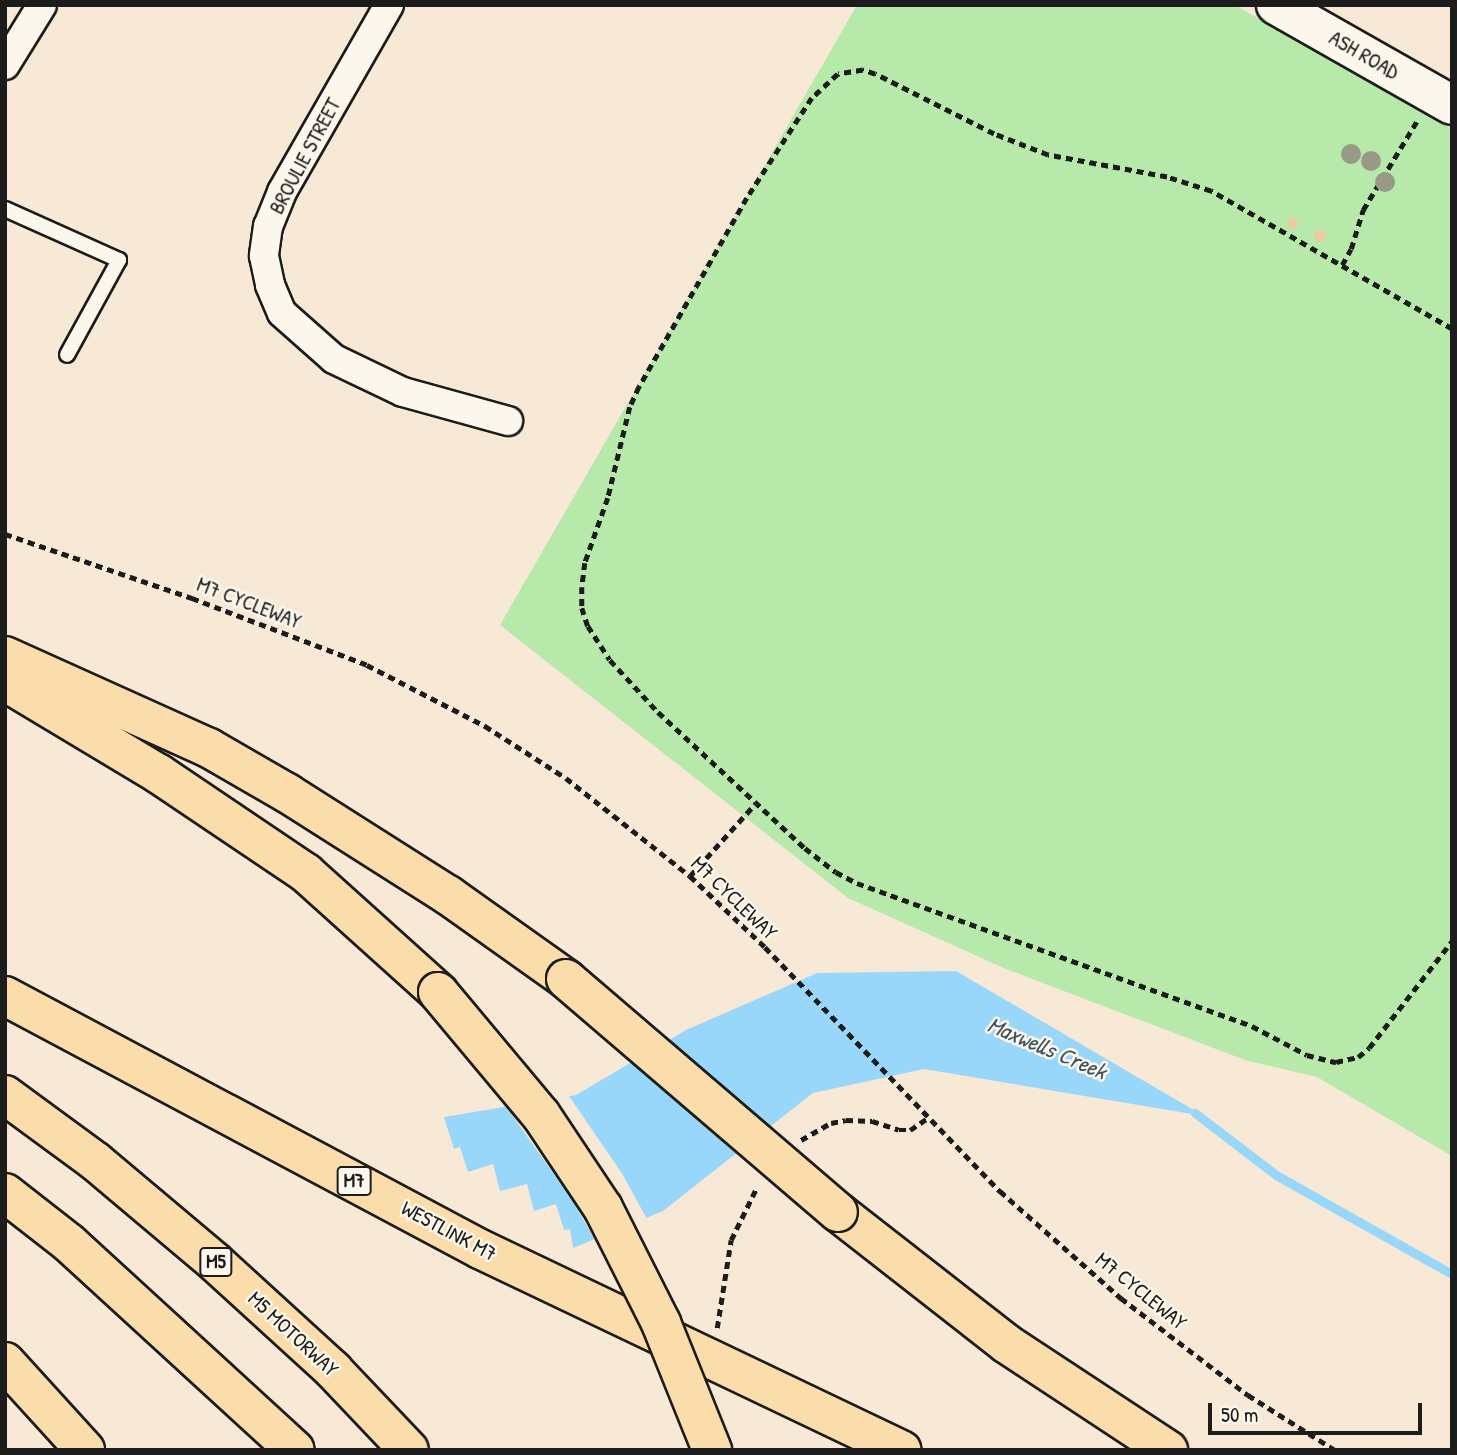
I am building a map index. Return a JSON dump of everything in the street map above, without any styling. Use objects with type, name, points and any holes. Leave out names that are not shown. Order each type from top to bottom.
[{"type":"highway","points":[[5,656],[209,748],[287,793],[427,881],[566,979],[838,1212],[1007,1344],[1168,1450]]},
{"type":"highway","points":[[5,676],[14,687],[170,780],[306,873],[438,992],[541,1115],[603,1208],[661,1323],[712,1450]]},
{"type":"highway","name":"WESTLINK M7","points":[[5,996],[480,1249],[901,1450]]},
{"type":"highway","name":"M5 MOTORWAY","points":[[5,1095],[95,1161],[216,1263],[333,1370],[409,1450]]},
{"type":"highway","points":[[5,1193],[69,1243],[295,1450]]},
{"type":"highway","points":[[5,1362],[85,1450]]},
{"type":"street","points":[[5,65],[42,5]]},
{"type":"street","name":"BROULIE STREET","points":[[389,5],[282,192],[268,226],[264,256],[270,285],[282,313],[334,359],[403,392],[508,421]]},
{"type":"street","name":"ASH ROAD","points":[[1276,5],[1443,100]]},
{"type":"lane","points":[[5,209],[119,260],[67,355]]},
{"type":"path","points":[[1452,329],[1232,203],[1188,182],[1048,155],[994,134],[863,70],[838,74],[823,85],[747,198],[639,387],[630,407],[608,498],[585,563],[582,587],[582,608],[588,626],[610,660],[658,712],[805,848],[836,872],[857,883],[1252,1026],[1323,1060],[1347,1060],[1369,1048],[1452,941]]},
{"type":"path","points":[[1342,265],[1351,249],[1363,210],[1443,100]]},
{"type":"path","name":"M7 CYCLEWAY","points":[[5,534],[205,603],[398,679],[485,726],[566,778],[690,876],[765,947],[1000,1191],[1121,1298],[1248,1395],[1335,1450]]},
{"type":"path","points":[[690,876],[756,803]]},
{"type":"green space","points":[[857,5],[1235,5],[1452,129],[1452,1156],[1317,1077],[1245,1060],[1006,969],[848,898],[500,625]]},
{"type":"water","points":[[956,971],[1204,1116],[924,1069],[813,1093],[663,1211],[573,1248],[570,1229],[564,1230],[556,1204],[534,1211],[527,1184],[500,1191],[493,1164],[468,1172],[460,1147],[454,1149],[444,1117],[576,1095],[686,1030],[817,973]]},
{"type":"pier","points":[[567,1093],[623,1175],[648,1221],[596,1242],[573,1201],[504,1104]]},
{"type":"building","points":[[1290,217],[1298,221],[1295,229],[1286,226]]},
{"type":"building","points":[[1316,230],[1326,232],[1324,243],[1314,241]]},
{"type":"waterway","name":"Maxwells Creek","points":[[1195,1113],[1276,1175],[1452,1274]]}]
